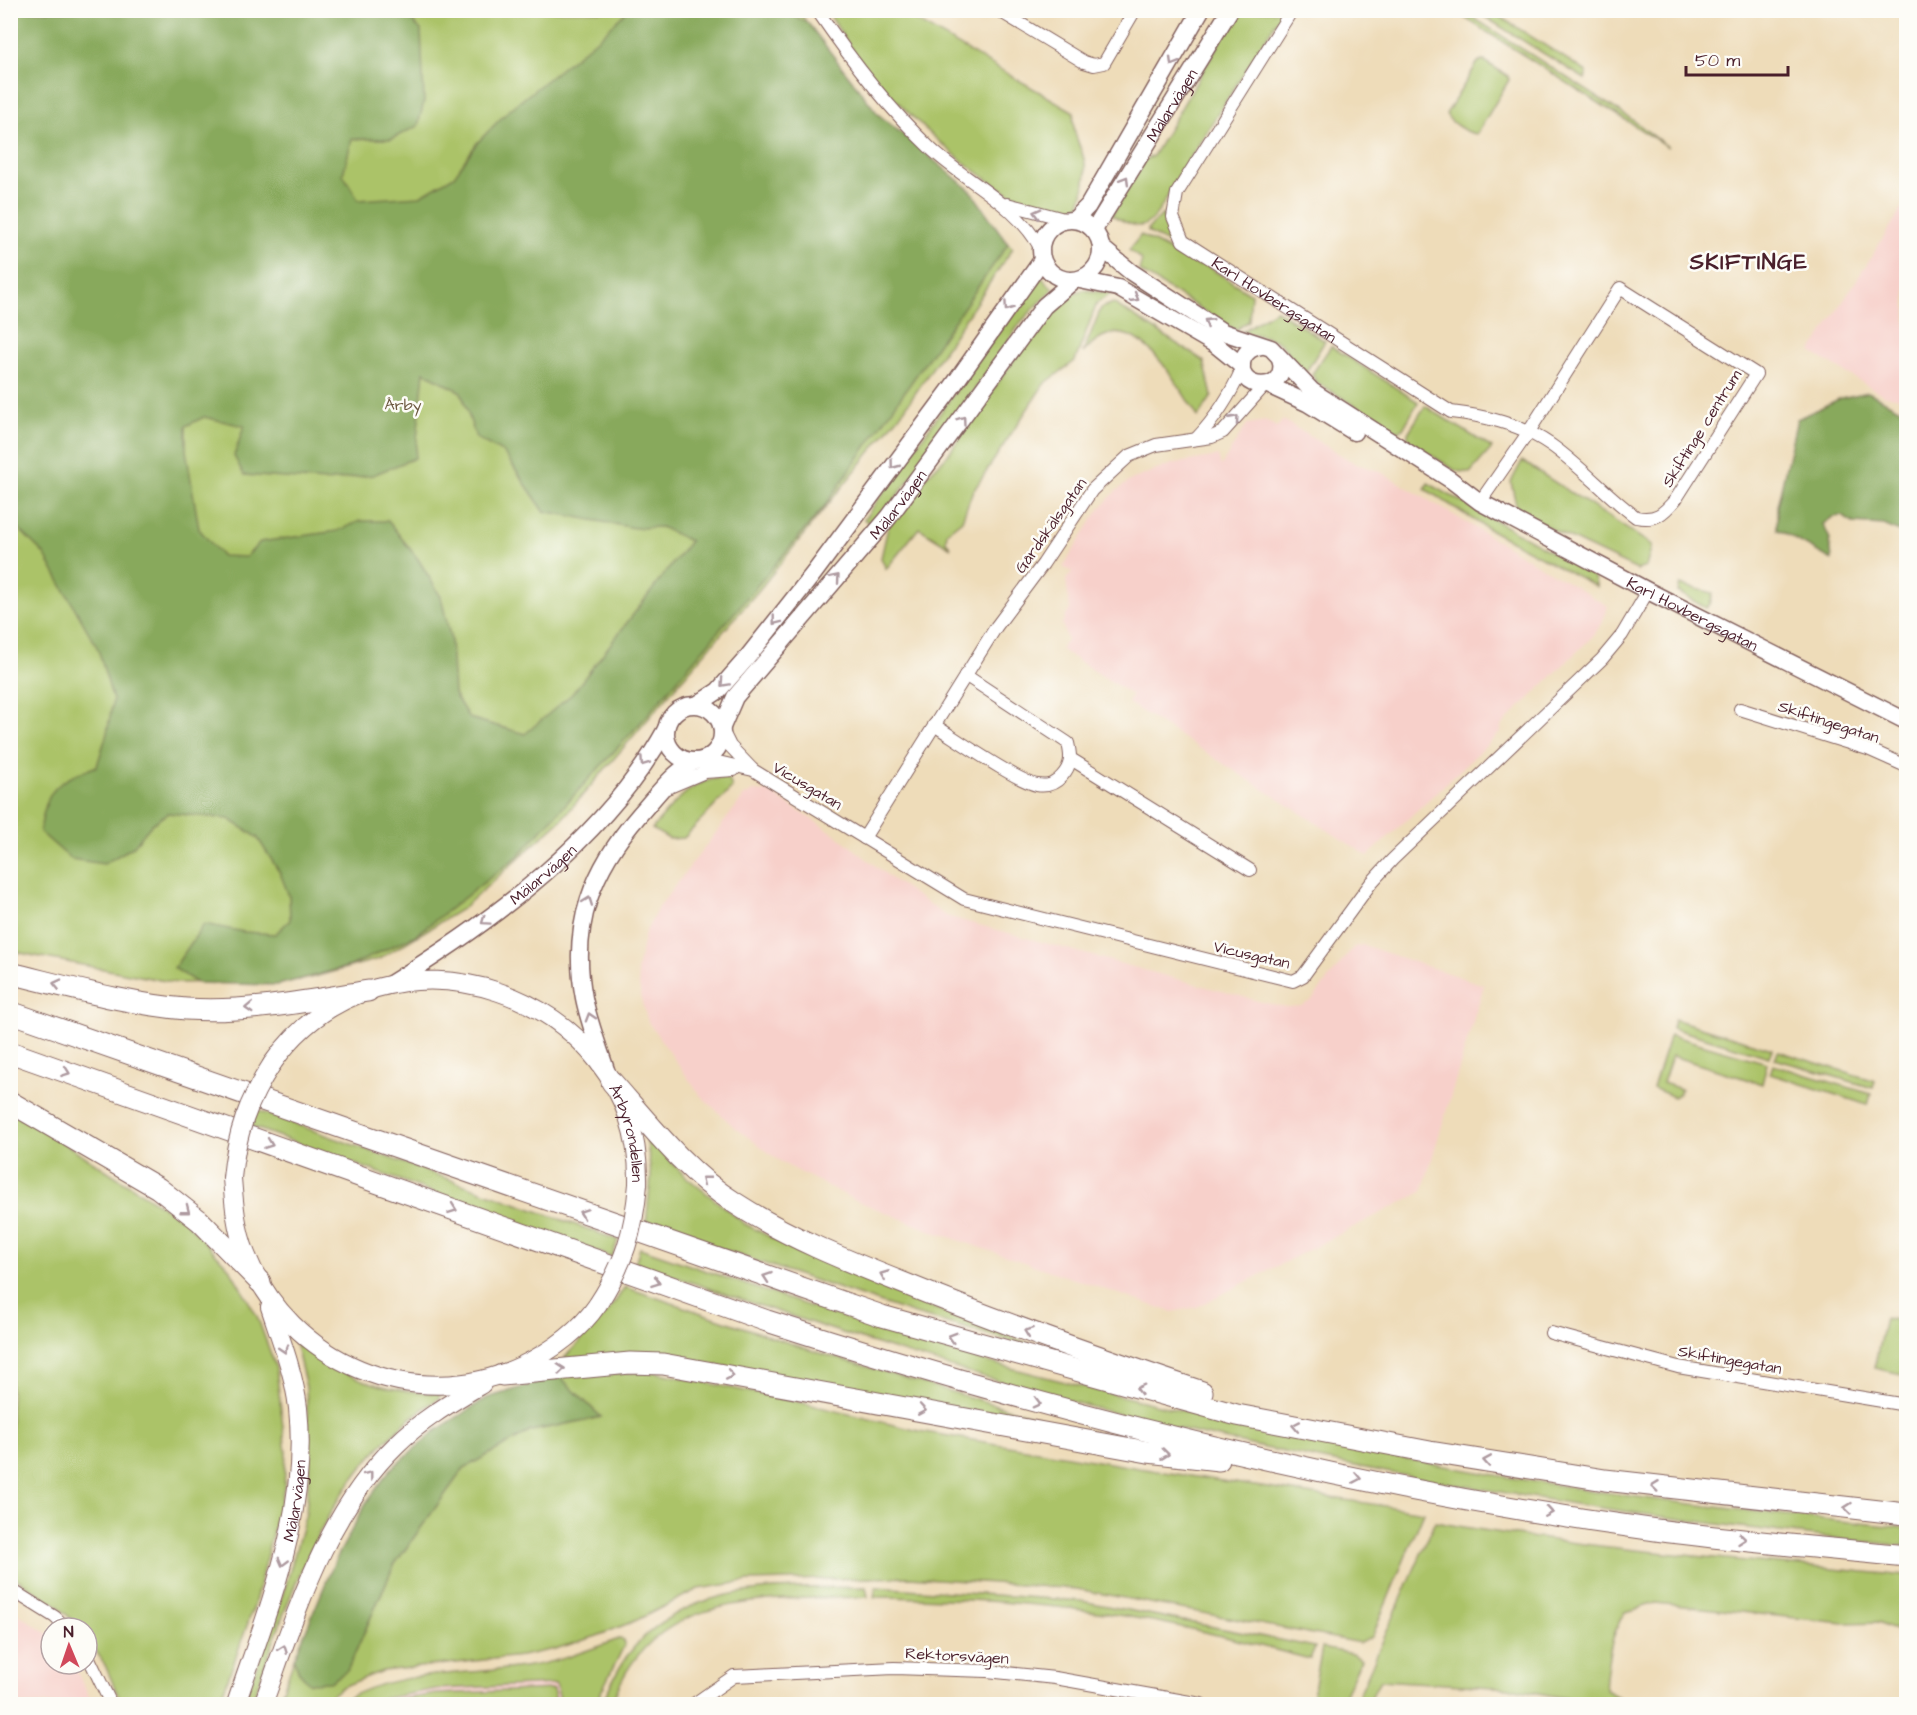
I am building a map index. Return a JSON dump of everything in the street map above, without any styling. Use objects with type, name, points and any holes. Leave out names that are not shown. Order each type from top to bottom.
[{"type":"highway","points":[[10,973],[94,993],[187,1009],[250,1009],[378,988]]},
{"type":"highway","points":[[10,1012],[882,1316],[1047,1364],[1238,1415],[1430,1452],[1605,1480],[1906,1514]]},
{"type":"highway","points":[[10,1052],[767,1321],[885,1359],[1081,1414],[1300,1467],[1443,1494],[1656,1530],[1906,1556]]},
{"type":"highway","points":[[610,1077],[698,1174],[733,1203],[779,1229],[826,1252],[1072,1349],[1209,1394],[1238,1415]]},
{"type":"highway","points":[[10,1102],[158,1188],[200,1221],[263,1288]]},
{"type":"highway","points":[[497,1377],[630,1363],[663,1364],[1148,1452],[1300,1467]]},
{"type":"main road","name":"Mälarvägen","points":[[1071,220],[1088,206],[1201,10]]},
{"type":"main road","name":"Mälarvägen","points":[[1094,230],[1230,10]]},
{"type":"main road","points":[[1242,368],[1216,345],[1118,288],[1052,274],[1042,254],[1044,238],[1051,228],[1071,220],[1083,222],[1094,230],[1102,248],[1131,272],[1223,332],[1271,348],[1280,358],[1279,376],[1267,385],[1252,383],[1245,378],[1242,368],[1245,354],[1261,346]]},
{"type":"main road","points":[[1076,280],[1090,274],[1098,266],[1102,248]]},
{"type":"main road","name":"Mälarvägen","points":[[698,704],[728,679],[814,573],[950,390],[1042,254]]},
{"type":"main road","name":"Mälarvägen","points":[[723,729],[735,697],[889,517],[1044,306],[1076,280]]},
{"type":"main road","name":"Karl Hovbergsgatan","points":[[1280,358],[1312,392],[1451,480],[1480,502]]},
{"type":"main road","name":"Karl Hovbergsgatan","points":[[1267,385],[1307,403],[1447,490],[1480,502],[1648,591],[1906,721]]},
{"type":"main road","points":[[610,1077],[584,999],[578,954],[583,917],[600,868],[625,831],[675,773],[700,760],[720,746],[723,729],[712,710],[698,704],[688,705],[675,711],[666,729],[668,743],[673,752],[681,758],[700,760]]},
{"type":"main road","name":"Mälarvägen","points":[[378,988],[514,900],[555,863],[621,794],[666,729]]},
{"type":"main road","name":"Årbyrondellen","points":[[421,980],[457,981],[495,988],[540,1009],[581,1041],[610,1077],[630,1123],[638,1167],[638,1184],[627,1250],[614,1280],[598,1304],[567,1338],[543,1356],[497,1377],[430,1386],[394,1382],[360,1371],[324,1353],[287,1321],[263,1288],[246,1254],[238,1230],[232,1178],[237,1139],[243,1117],[258,1084],[272,1064],[304,1028],[337,1005],[378,988],[421,980]]},
{"type":"main road","name":"Mälarvägen","points":[[236,1704],[282,1569],[299,1485],[298,1406],[289,1365],[263,1288]]},
{"type":"main road","points":[[263,1704],[308,1584],[347,1504],[396,1445],[419,1425],[497,1377]]},
{"type":"street","points":[[817,10],[882,99],[924,141],[1006,204],[1034,236],[1042,254]]},
{"type":"street","points":[[998,10],[1084,62],[1094,65],[1104,63],[1136,10]]},
{"type":"street","name":"Karl Hovbergsgatan","points":[[1292,10],[1177,193],[1173,217],[1176,230],[1183,241],[1205,256],[1451,412],[1484,416],[1528,433]]},
{"type":"street","points":[[1006,204],[1071,220]]},
{"type":"street","name":"Skiftinge centrum","points":[[1620,288],[1756,374],[1676,499],[1661,517],[1646,519],[1636,517],[1551,445],[1528,433],[1620,288]]},
{"type":"street","points":[[1196,438],[1213,422],[1233,389],[1242,368]]},
{"type":"street","name":"Gårdskälsgatan","points":[[864,838],[964,675],[1092,490],[1129,456],[1156,445],[1212,437],[1223,432],[1267,385]]},
{"type":"street","points":[[1480,502],[1528,433]]},
{"type":"street","name":"Vicusgatan","points":[[723,729],[730,746],[753,770],[963,899],[1275,978],[1297,980],[1392,860],[1602,659],[1622,635],[1648,591]]},
{"type":"street","points":[[934,724],[1027,782],[1037,785],[1055,783],[1065,772],[1071,759],[1068,742],[964,675]]},
{"type":"street","name":"Skiftingegatan","points":[[1740,709],[1868,749],[1906,766]]},
{"type":"street","points":[[1071,759],[1250,870]]},
{"type":"street","name":"Vicusgatan","points":[[700,760],[753,770]]},
{"type":"street","name":"Vicusgatan","points":[[660,791],[705,772],[753,770]]},
{"type":"street","name":"Skiftingegatan","points":[[1551,1333],[1678,1367],[1906,1405]]},
{"type":"street","points":[[10,1589],[53,1616]]},
{"type":"street","name":"Rektorsvägen","points":[[694,1704],[734,1676],[764,1672],[939,1669],[1055,1678],[1201,1704]]},
{"type":"street","points":[[98,1676],[111,1704]]},
{"type":"street","points":[[714,1691],[715,1704]]},
{"type":"shaded area","points":[[1906,202],[1906,402],[1897,397],[1885,396],[1811,352]]},
{"type":"shaded area","points":[[1283,420],[1356,464],[1379,471],[1608,606],[1602,624],[1592,637],[1501,726],[1501,732],[1368,856],[1128,703],[1132,695],[1060,649],[1067,640],[1062,623],[1070,609],[1066,580],[1072,572],[1063,567],[1097,512],[1116,491],[1131,480],[1172,464],[1218,456],[1221,466],[1247,424],[1266,421],[1277,427]]},
{"type":"shaded area","points":[[753,791],[769,792],[835,834],[892,879],[946,916],[1262,1002],[1286,1007],[1301,1006],[1312,1000],[1354,947],[1363,945],[1484,985],[1422,1192],[1197,1307],[1172,1312],[934,1232],[855,1200],[784,1164],[733,1126],[700,1095],[648,1022],[641,999],[637,970],[645,933],[658,908],[744,796]]},
{"type":"shaded area","points":[[11,1609],[39,1628],[39,1676],[79,1676],[93,1704],[11,1704]]},
{"type":"shaded area","points":[[557,1684],[561,1704],[337,1704],[436,1689]]},
{"type":"green space","name":"Årby","points":[[10,11],[799,11],[853,89],[924,168],[1013,248],[904,410],[759,590],[562,819],[462,909],[379,959],[303,980],[176,983],[25,954],[10,950]]},
{"type":"green space","name":"Årby","points":[[10,11],[402,11],[421,30],[424,101],[418,126],[391,139],[352,139],[343,174],[358,200],[420,196],[454,176],[477,143],[507,112],[601,36],[627,11],[784,11],[808,23],[878,114],[971,191],[1008,244],[824,507],[644,719],[518,856],[416,935],[351,966],[278,985],[197,983],[174,968],[204,924],[244,932],[275,934],[290,920],[289,896],[280,873],[257,837],[229,819],[168,813],[152,824],[133,847],[104,864],[71,859],[40,832],[46,805],[56,788],[72,777],[97,766],[107,733],[113,700],[98,649],[44,554],[11,521]],"holes":[[[424,372],[461,392],[476,438],[504,453],[544,511],[635,528],[661,527],[690,541],[572,694],[525,734],[469,718],[454,694],[451,640],[441,597],[418,559],[388,521],[360,521],[337,531],[260,542],[246,557],[222,556],[199,529],[186,450],[186,426],[204,417],[244,426],[234,456],[244,475],[326,481],[373,475],[415,458]]]},
{"type":"green space","points":[[827,11],[899,11],[1074,112],[1075,131],[1086,170],[1079,207],[1053,210],[1022,200],[989,181],[955,155],[922,126],[869,70]]},
{"type":"green space","points":[[1238,11],[1283,11],[1155,216],[1145,225],[1139,226],[1129,224],[1112,215],[1144,160],[1153,156]]},
{"type":"green space","points":[[1454,11],[1463,11],[1633,120],[1668,147]]},
{"type":"green space","points":[[1475,11],[1491,11],[1587,72],[1585,79]]},
{"type":"green space","points":[[1484,61],[1508,76],[1509,80],[1477,134],[1459,127],[1446,114],[1478,62]]},
{"type":"green space","points":[[1163,214],[1175,240],[1196,260],[1148,232],[1148,229]]},
{"type":"green space","points":[[1141,235],[1199,266],[1202,263],[1251,294],[1249,321],[1235,330],[1139,271],[1142,260],[1129,250]]},
{"type":"green space","points":[[1039,275],[1053,289],[1021,322],[958,414],[874,527],[864,519]]},
{"type":"green space","points":[[1083,290],[1112,293],[1097,303],[1075,361],[1044,384],[972,493],[962,520],[947,532],[946,541],[951,548],[919,528],[886,569],[881,558],[888,527],[926,477],[947,456],[1041,321],[1065,298]]},
{"type":"green space","points":[[1113,303],[1204,361],[1212,396],[1198,417],[1164,365],[1150,349],[1134,338],[1118,333],[1101,338],[1083,353],[1101,308]]},
{"type":"green space","points":[[1276,310],[1325,341],[1303,377],[1280,343],[1266,337],[1241,332]]},
{"type":"green space","points":[[1331,346],[1418,402],[1403,429],[1397,431],[1316,382],[1312,374]]},
{"type":"green space","points":[[1868,392],[1906,412],[1906,535],[1884,525],[1853,523],[1842,516],[1833,517],[1823,524],[1830,539],[1832,560],[1777,529],[1777,506],[1797,419],[1841,398]]},
{"type":"green space","points":[[1425,406],[1492,448],[1470,473],[1456,471],[1408,440],[1408,433]]},
{"type":"green space","points":[[1522,461],[1652,545],[1646,567],[1637,570],[1549,528],[1517,509],[1511,482]]},
{"type":"green space","points":[[1428,483],[1593,575],[1597,587],[1485,527],[1425,489]]},
{"type":"green space","points":[[1680,585],[1713,593],[1710,604],[1706,608],[1678,592]]},
{"type":"green space","points":[[729,779],[732,788],[684,838],[669,839],[652,829],[684,794],[703,782]]},
{"type":"green space","points":[[1674,1019],[1772,1049],[1769,1057],[1672,1028]]},
{"type":"green space","points":[[1670,1035],[1767,1063],[1762,1084],[1672,1056],[1663,1083],[1681,1089],[1679,1094],[1674,1097],[1653,1088]]},
{"type":"green space","points":[[1778,1051],[1875,1081],[1873,1088],[1775,1059]]},
{"type":"green space","points":[[1773,1065],[1871,1094],[1868,1105],[1770,1074]]},
{"type":"green space","points":[[256,1110],[618,1240],[612,1257],[250,1126]]},
{"type":"green space","points":[[11,1112],[47,1132],[185,1221],[230,1269],[257,1316],[276,1368],[286,1452],[284,1487],[254,1606],[219,1704],[122,1704],[99,1656],[99,1616],[68,1616],[58,1606],[11,1575]]},
{"type":"green space","points":[[649,1139],[685,1176],[745,1224],[793,1249],[921,1303],[1060,1355],[915,1314],[646,1224],[651,1177],[647,1141]]},
{"type":"green space","points":[[640,1248],[832,1314],[977,1359],[1159,1405],[1360,1450],[1495,1475],[1691,1504],[1906,1528],[1906,1546],[1635,1513],[1455,1485],[1187,1431],[978,1375],[772,1310],[635,1263]]},
{"type":"green space","points":[[625,1287],[810,1350],[1091,1433],[648,1353],[566,1360],[565,1357],[608,1312]]},
{"type":"green space","points":[[1885,1318],[1906,1322],[1906,1375],[1874,1368]]},
{"type":"green space","points":[[295,1342],[330,1365],[363,1380],[399,1390],[440,1393],[439,1398],[400,1427],[368,1460],[341,1495],[300,1574],[251,1704],[243,1704],[286,1585],[306,1513],[310,1460],[306,1387]]},
{"type":"green space","points":[[655,1372],[803,1403],[919,1431],[1157,1471],[1424,1512],[1372,1637],[1360,1643],[1077,1589],[910,1577],[749,1581],[698,1589],[637,1620],[555,1649],[521,1656],[382,1671],[342,1687],[319,1704],[278,1704],[294,1659],[299,1672],[347,1671],[394,1565],[464,1468],[531,1431],[601,1417],[559,1376]]},
{"type":"green space","points":[[559,1376],[601,1417],[531,1431],[464,1468],[394,1565],[347,1671],[330,1682],[309,1683],[299,1672],[294,1659],[334,1563],[366,1503],[390,1470],[435,1431],[487,1398]]},
{"type":"green space","points":[[1435,1522],[1552,1540],[1670,1554],[1906,1576],[1906,1636],[1879,1622],[1844,1623],[1656,1603],[1625,1612],[1610,1650],[1605,1690],[1631,1704],[1584,1704],[1577,1700],[1510,1688],[1380,1680],[1368,1704],[1355,1704]]},
{"type":"green space","points":[[866,1587],[868,1597],[754,1602],[717,1608],[684,1620],[654,1639],[630,1666],[612,1704],[601,1704],[627,1656],[650,1631],[677,1613],[705,1601],[736,1593],[768,1589]]},
{"type":"green space","points":[[876,1587],[1082,1601],[1315,1647],[1310,1659],[1208,1633],[1131,1617],[1019,1603],[874,1597]]},
{"type":"green space","points":[[619,1639],[624,1640],[625,1644],[595,1704],[561,1704],[556,1684],[436,1689],[376,1700],[340,1702],[361,1691],[383,1684],[429,1676],[535,1665],[572,1656]]},
{"type":"green space","points":[[1322,1648],[1353,1654],[1361,1660],[1340,1704],[1311,1704]]},
{"type":"green space","points":[[553,1689],[557,1704],[367,1704],[437,1694]]},
{"type":"district","name":"SKIFTINGE","points":[[1749,261]]}]
